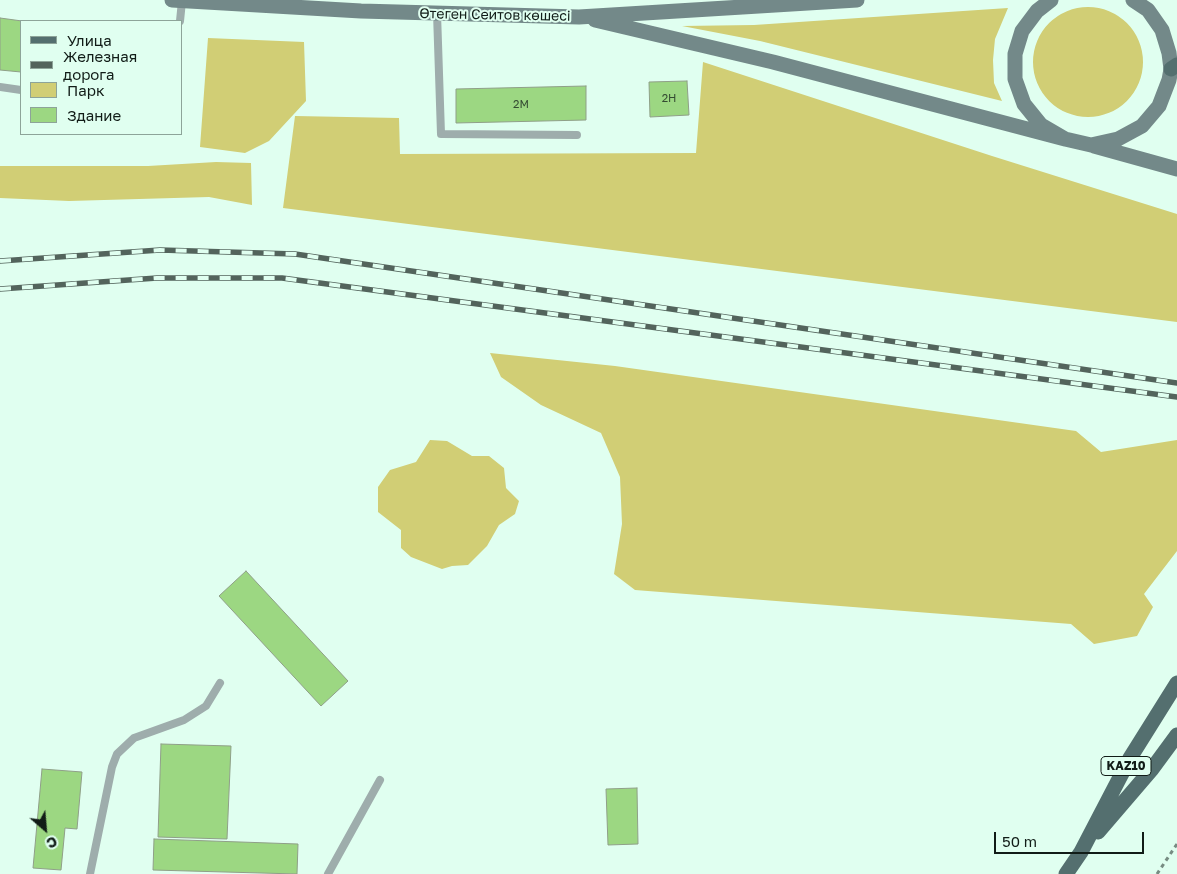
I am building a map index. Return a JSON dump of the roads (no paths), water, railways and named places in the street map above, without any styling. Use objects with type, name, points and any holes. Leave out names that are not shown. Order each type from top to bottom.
[{"type":"main road","name":"Өтеген Сеитов көшесі","points":[[179,0],[362,12],[579,17]]},
{"type":"main road","points":[[579,17],[857,0]]},
{"type":"main road","points":[[1051,0],[1036,11],[1022,31],[1015,54],[1015,79],[1024,104],[1041,125],[1065,139]]},
{"type":"main road","points":[[1091,145],[1118,139],[1142,126],[1159,106],[1175,70],[1162,30],[1148,10],[1133,0]]},
{"type":"main road","points":[[579,17],[773,62],[1091,145],[1177,170]]},
{"type":"main road","name":"KAZ10","points":[[1081,852],[1130,758],[1177,683]]},
{"type":"main road","name":"KAZ10","points":[[1066,874],[1081,852],[1152,769],[1177,735]]},
{"type":"lane","points":[[179,0],[180,20]]},
{"type":"lane","points":[[437,13],[441,134],[577,135]]},
{"type":"lane","points":[[0,87],[20,90]]},
{"type":"lane","points":[[90,874],[112,767],[117,754],[134,738],[184,720],[206,706],[220,683]]},
{"type":"lane","points":[[328,874],[380,780]]},
{"type":"railway","points":[[0,261],[160,250],[295,254],[1177,383]]},
{"type":"railway","points":[[0,289],[157,278],[282,278],[1177,397]]}]
